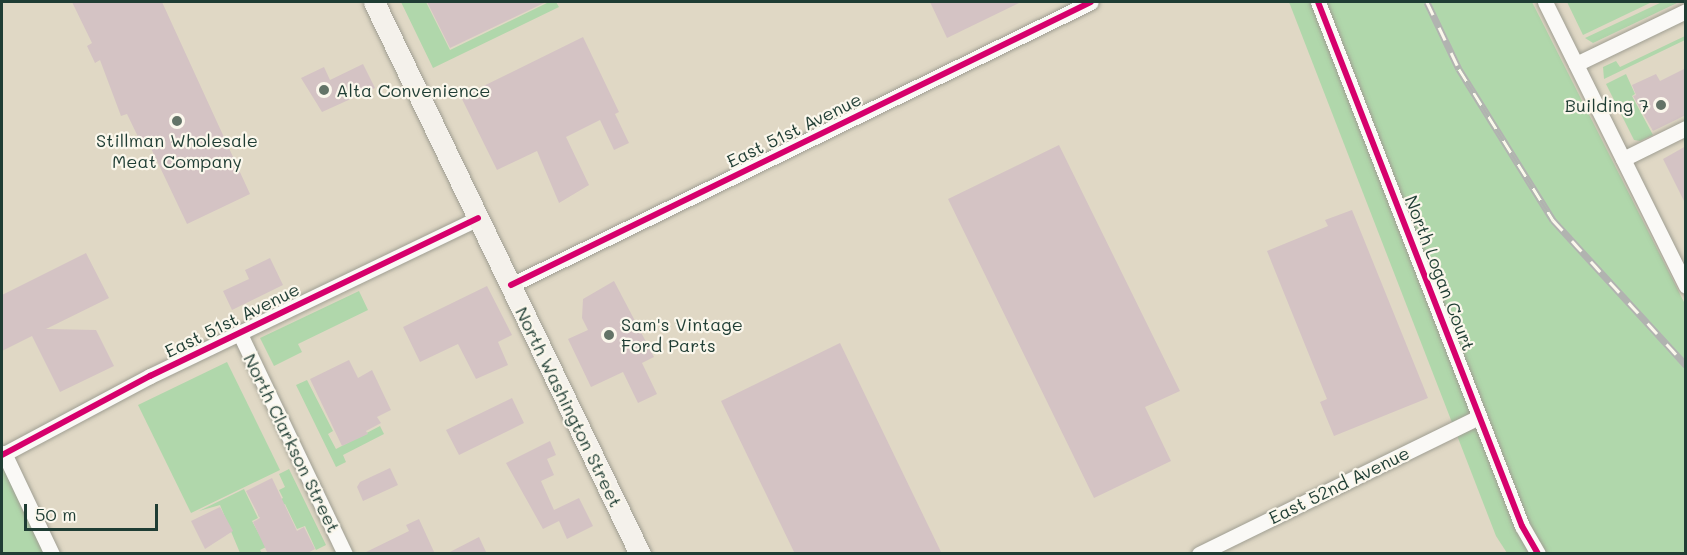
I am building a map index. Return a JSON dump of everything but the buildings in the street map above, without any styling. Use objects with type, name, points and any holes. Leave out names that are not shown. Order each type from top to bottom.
[{"type":"main road","name":"North Washington Street","points":[[374,2],[639,554]]},
{"type":"street","name":"East 51st Avenue","points":[[511,285],[1090,2]]},
{"type":"street","name":"North Logan Court","points":[[1318,2],[1522,526],[1538,554]]},
{"type":"street","points":[[1545,2],[1686,286]]},
{"type":"street","points":[[1576,64],[1686,11]]},
{"type":"street","points":[[1623,159],[1686,128]]},
{"type":"street","name":"East 51st Avenue","points":[[3,454],[239,332],[478,218]]},
{"type":"street","name":"North Clarkson Street","points":[[239,332],[345,554]]},
{"type":"street","name":"East 52nd Avenue","points":[[1199,554],[1479,417]]},
{"type":"street","points":[[3,454],[52,554]]},
{"type":"green space","points":[[401,2],[426,2],[450,50],[549,2],[556,2],[559,7],[433,68]]},
{"type":"green space","points":[[1289,2],[1532,2],[1685,304],[1685,553],[1507,553],[1496,536]]},
{"type":"green space","points":[[1567,2],[1652,2],[1583,35]]},
{"type":"green space","points":[[1662,2],[1679,2],[1593,43],[1585,38]]},
{"type":"green space","points":[[1685,36],[1685,40],[1604,79],[1603,67],[1616,61],[1620,67]]},
{"type":"green space","points":[[1626,74],[1635,94],[1632,96],[1653,135],[1640,141],[1634,140],[1606,84]]},
{"type":"green space","points":[[359,291],[368,310],[298,344],[302,352],[274,366],[260,338]]},
{"type":"green space","points":[[227,362],[280,470],[191,513],[138,405]]},
{"type":"green space","points":[[307,380],[333,431],[328,434],[336,449],[380,426],[384,434],[343,455],[346,462],[336,467],[296,385]]},
{"type":"green space","points":[[2,444],[55,553],[2,553]]},
{"type":"green space","points":[[289,469],[326,545],[316,550],[305,526],[297,529],[285,504],[259,517],[257,511],[283,498],[279,490],[285,487],[279,474]]},
{"type":"green space","points":[[244,489],[258,518],[252,521],[266,547],[260,550],[262,553],[240,553],[220,505],[199,511]]},
{"type":"railway","points":[[1427,2],[1459,69],[1553,220],[1686,365]]},
{"type":"cycle path","points":[[511,285],[1091,2]]},
{"type":"cycle path","points":[[1318,2],[1522,526],[1538,554]]},
{"type":"cycle path","points":[[2,455],[150,376],[478,218]]},
{"type":"place","name":"Alta Convenience","points":[[324,90]]},
{"type":"place","name":"Building 7","points":[[1661,105]]},
{"type":"place","name":"Stillman Wholesale Meat Company","points":[[177,121]]},
{"type":"place","name":"Sam's Vintage Ford Parts","points":[[609,335]]}]
